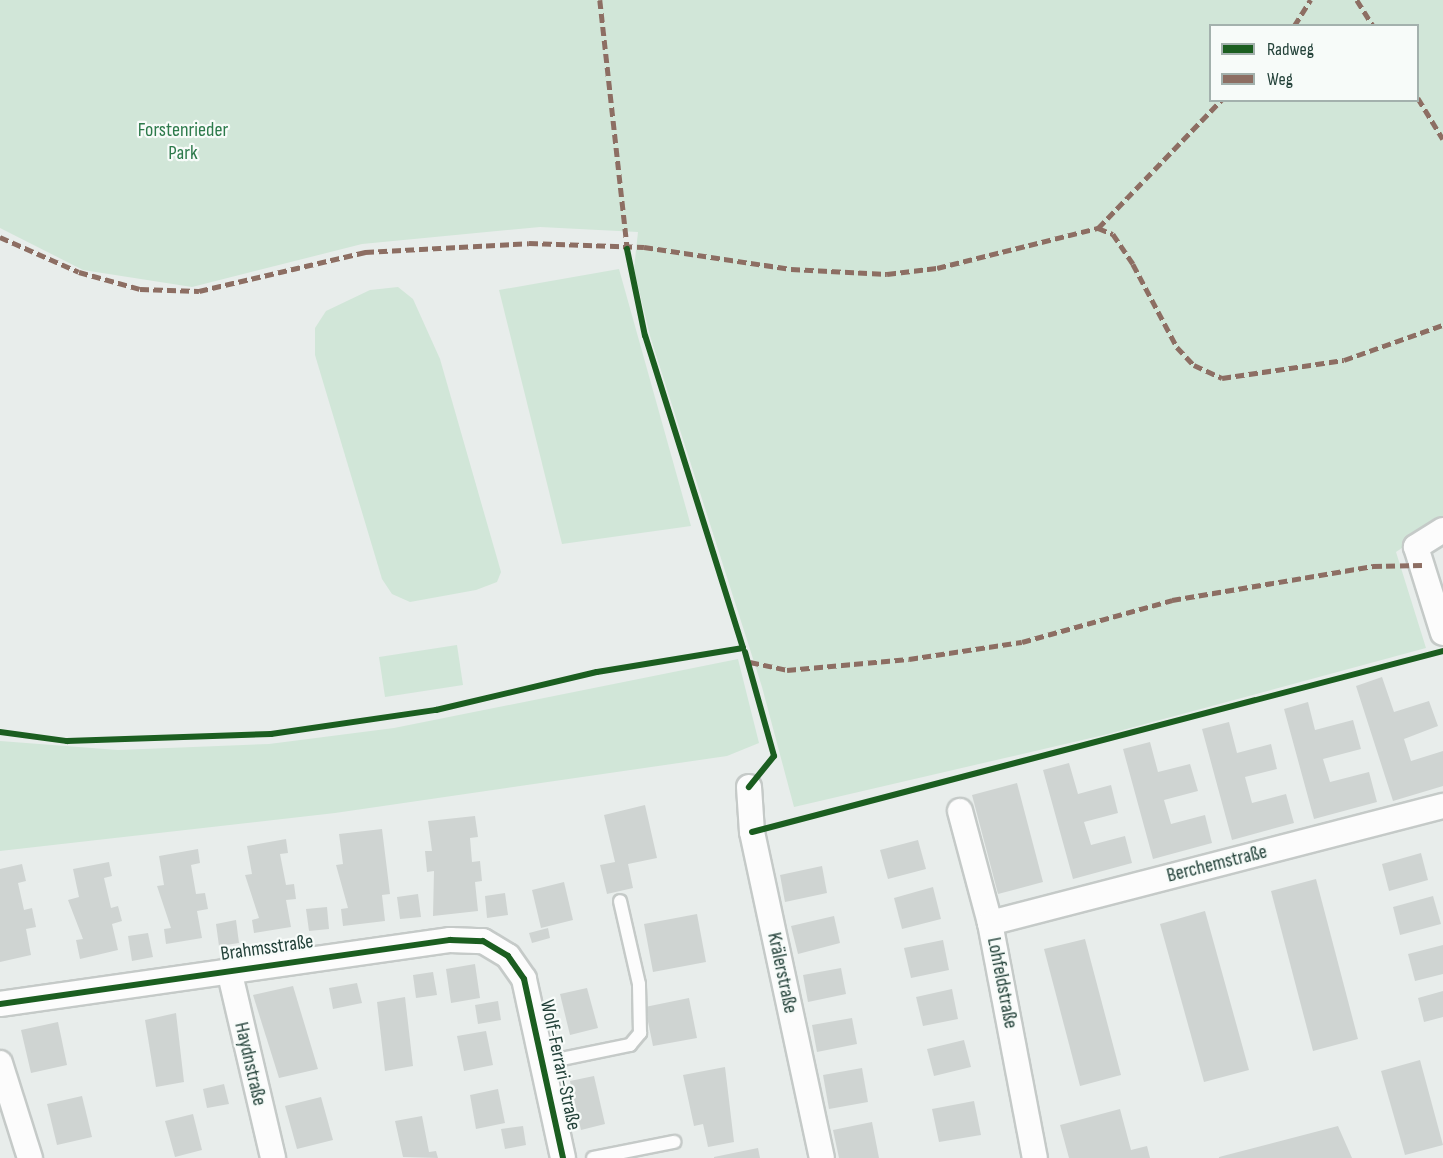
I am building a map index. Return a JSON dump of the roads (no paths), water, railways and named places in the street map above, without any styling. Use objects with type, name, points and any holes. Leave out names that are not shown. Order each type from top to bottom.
[{"type":"street","points":[[1443,530],[1416,547],[1436,589],[1443,633]]},
{"type":"street","name":"Krälerstraße","points":[[749,787],[752,832],[822,1158]]},
{"type":"street","name":"Berchemstraße","points":[[990,923],[1443,806]]},
{"type":"street","name":"Lohfeldstraße","points":[[960,811],[990,923],[1035,1158]]},
{"type":"street","name":"Brahmsstraße","points":[[0,1004],[450,940],[483,941],[508,956],[524,979]]},
{"type":"street","name":"Haydnstraße","points":[[229,970],[273,1158]]},
{"type":"street","name":"Wolf-Ferrari-Straße","points":[[524,979],[563,1158]]},
{"type":"street","points":[[0,1063],[30,1158]]},
{"type":"lane","points":[[542,1063],[630,1045],[640,1033],[639,984],[620,901]]},
{"type":"lane","points":[[593,1158],[674,1142]]},
{"type":"park label","name":"Forstenrieder Park","points":[[183,142]]}]
